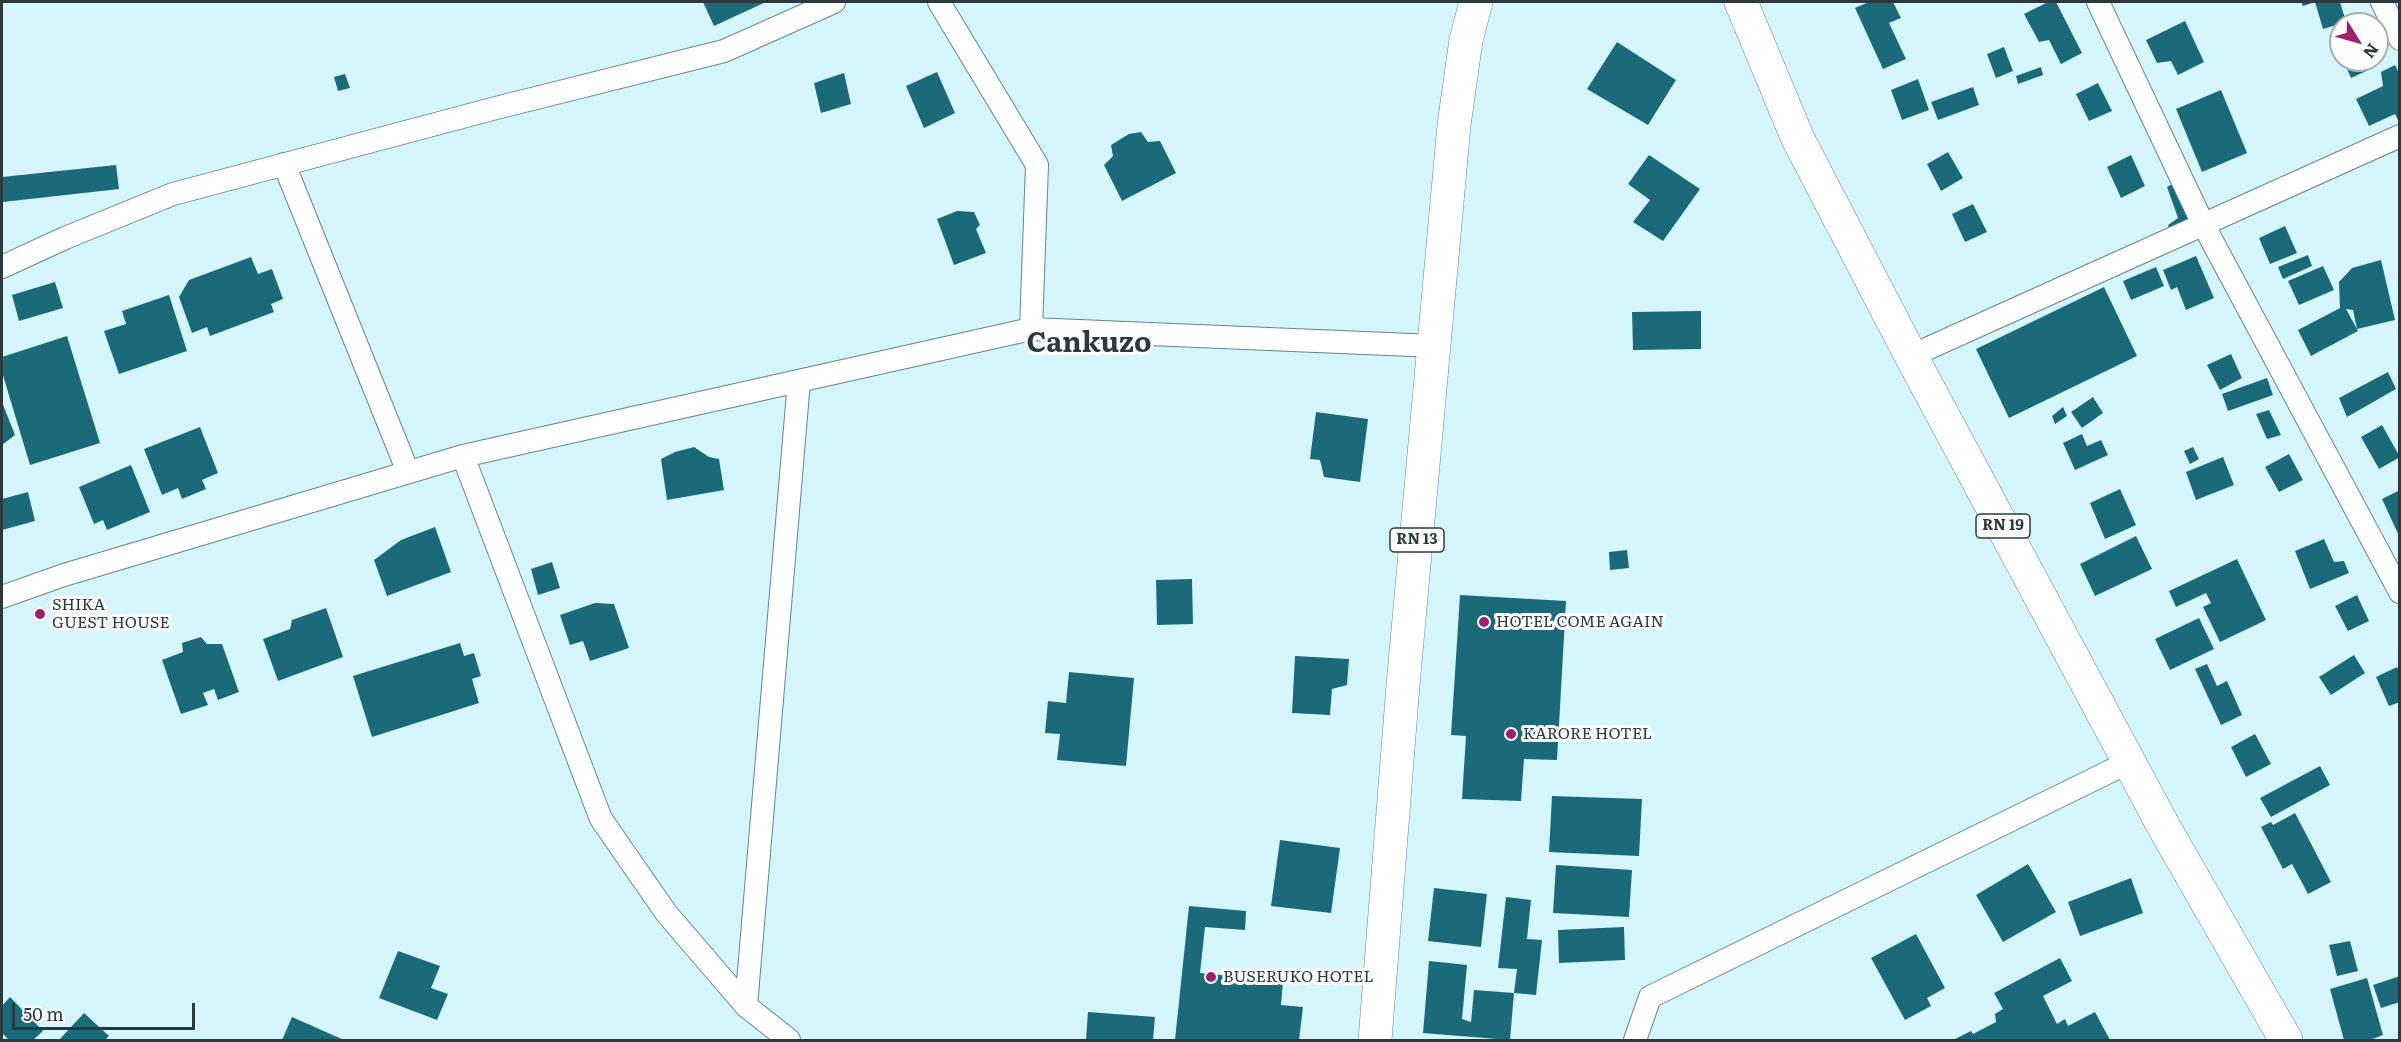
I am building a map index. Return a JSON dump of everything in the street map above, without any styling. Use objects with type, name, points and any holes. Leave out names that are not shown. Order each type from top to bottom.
[{"type":"main road","name":"RN 13","points":[[1374,1041],[1402,696],[1454,126],[1466,40],[1476,2]]},
{"type":"main road","name":"RN 13","points":[[1466,40],[1482,2]]},
{"type":"main road","name":"RN 19","points":[[1741,2],[1798,139],[1911,356],[2129,762],[2286,1041]]},
{"type":"street","points":[[2,267],[65,238],[173,194],[496,108],[724,51],[834,2]]},
{"type":"street","points":[[939,2],[1037,165],[1031,329]]},
{"type":"street","points":[[2098,2],[2203,224],[2400,592]]},
{"type":"street","points":[[2382,2],[2400,39]]},
{"type":"street","points":[[1911,356],[2400,136]]},
{"type":"street","points":[[284,164],[408,471]]},
{"type":"street","points":[[2,597],[64,575],[463,456],[1031,329],[1435,346]]},
{"type":"street","points":[[746,1006],[799,381]]},
{"type":"street","points":[[463,456],[601,819],[666,914],[746,1006],[789,1041]]},
{"type":"street","points":[[1635,1041],[1650,997],[2129,762]]},
{"type":"building","points":[[703,2],[766,2],[714,26]]},
{"type":"building","points":[[1869,2],[1893,2],[1901,18],[1889,23],[1906,59],[1883,69],[1855,8]]},
{"type":"building","points":[[2048,2],[2056,2],[2082,53],[2061,64],[2049,40],[2039,42],[2024,14]]},
{"type":"building","points":[[2301,2],[2315,2],[2303,6]]},
{"type":"building","points":[[2315,2],[2340,2],[2343,12],[2329,12],[2329,27],[2323,29]]},
{"type":"building","points":[[2185,21],[2204,62],[2178,75],[2171,61],[2157,63],[2146,40]]},
{"type":"building","points":[[1617,42],[1676,80],[1648,125],[1587,89]]},
{"type":"building","points":[[2004,47],[2013,71],[1996,78],[1987,54]]},
{"type":"building","points":[[2395,65],[2400,75],[2400,119],[2398,120],[2395,114],[2369,126],[2356,99],[2383,86],[2381,72],[2389,72],[2389,68]]},
{"type":"building","points":[[2041,67],[2043,75],[2018,84],[2016,76]]},
{"type":"building","points":[[937,72],[955,113],[924,128],[906,86]]},
{"type":"building","points":[[2348,72],[2364,72],[2351,78]]},
{"type":"building","points":[[844,73],[851,104],[821,113],[814,83]]},
{"type":"building","points":[[345,74],[350,88],[338,91],[334,77]]},
{"type":"building","points":[[1918,79],[1929,110],[1902,120],[1891,90]]},
{"type":"building","points":[[2098,83],[2112,111],[2089,121],[2076,94]]},
{"type":"building","points":[[1973,87],[1979,105],[1938,120],[1931,102]]},
{"type":"building","points":[[2221,90],[2247,153],[2202,172],[2176,109]]},
{"type":"building","points":[[1141,132],[1148,142],[1160,141],[1176,173],[1122,201],[1104,165],[1113,156],[1111,145],[1129,134]]},
{"type":"building","points":[[1948,152],[1963,178],[1941,191],[1927,164]]},
{"type":"building","points":[[1649,155],[1700,189],[1663,241],[1633,222],[1650,200],[1628,184]]},
{"type":"building","points":[[2131,155],[2145,186],[2121,198],[2107,167]]},
{"type":"building","points":[[116,165],[119,189],[3,202],[2,199],[2,177]]},
{"type":"building","points":[[2176,182],[2187,206],[2189,224],[2171,233],[2168,225],[2178,218],[2167,187]]},
{"type":"building","points":[[1973,204],[1987,232],[1965,242],[1952,214]]},
{"type":"building","points":[[957,211],[974,212],[980,225],[976,229],[986,253],[954,265],[937,219]]},
{"type":"building","points":[[2285,226],[2297,253],[2270,264],[2259,238]]},
{"type":"building","points":[[2308,255],[2312,266],[2283,279],[2278,267]]},
{"type":"building","points":[[2196,256],[2214,298],[2186,310],[2177,287],[2171,290],[2163,270]]},
{"type":"building","points":[[251,257],[258,274],[272,269],[283,299],[271,304],[274,312],[210,336],[207,327],[192,333],[179,297],[189,280]]},
{"type":"building","points":[[2381,260],[2395,320],[2357,329],[2353,310],[2346,309],[2358,331],[2311,356],[2298,330],[2340,308],[2339,282],[2352,268]]},
{"type":"building","points":[[2323,266],[2334,290],[2299,305],[2288,281]]},
{"type":"building","points":[[2156,267],[2164,286],[2131,300],[2123,281]]},
{"type":"building","points":[[55,282],[63,308],[19,321],[12,295]]},
{"type":"building","points":[[2104,287],[2137,356],[2009,418],[1976,349]]},
{"type":"building","points":[[169,295],[187,351],[119,374],[104,331],[126,324],[122,311]]},
{"type":"building","points":[[1701,311],[1701,349],[1633,350],[1632,312]]},
{"type":"building","points":[[67,336],[100,443],[30,465],[2,372],[2,357]]},
{"type":"building","points":[[2231,354],[2242,378],[2220,390],[2207,365]]},
{"type":"building","points":[[2388,372],[2396,389],[2347,417],[2339,398]]},
{"type":"building","points":[[2267,378],[2273,395],[2228,411],[2222,394]]},
{"type":"building","points":[[2093,397],[2103,413],[2082,428],[2071,412]]},
{"type":"building","points":[[2,402],[15,435],[2,445]]},
{"type":"building","points":[[2063,407],[2067,416],[2055,424],[2052,416]]},
{"type":"building","points":[[2269,410],[2281,435],[2267,439],[2256,414]]},
{"type":"building","points":[[1316,412],[1368,419],[1360,482],[1324,477],[1320,460],[1310,459]]},
{"type":"building","points":[[2382,425],[2400,457],[2379,469],[2361,437]]},
{"type":"building","points":[[200,427],[218,473],[202,480],[206,489],[182,499],[178,488],[162,495],[144,449]]},
{"type":"building","points":[[2082,434],[2087,446],[2101,440],[2108,455],[2075,470],[2063,443]]},
{"type":"building","points":[[694,447],[709,457],[719,459],[724,490],[667,500],[661,459]]},
{"type":"building","points":[[2193,447],[2199,459],[2190,464],[2184,451]]},
{"type":"building","points":[[2289,454],[2303,480],[2279,492],[2265,467]]},
{"type":"building","points":[[2223,457],[2234,485],[2196,500],[2186,472]]},
{"type":"building","points":[[131,465],[150,512],[107,530],[103,520],[94,524],[79,487]]},
{"type":"building","points":[[2120,489],[2136,525],[2105,539],[2090,503]]},
{"type":"building","points":[[2400,490],[2400,538],[2382,499]]},
{"type":"building","points":[[28,492],[35,521],[2,530],[2,499]]},
{"type":"building","points":[[435,527],[451,572],[387,596],[374,560],[401,540]]},
{"type":"building","points":[[2136,536],[2152,569],[2095,596],[2080,564]]},
{"type":"building","points":[[2324,539],[2334,562],[2344,561],[2349,573],[2310,589],[2295,551]]},
{"type":"building","points":[[1627,550],[1629,568],[1610,570],[1609,552]]},
{"type":"building","points":[[2237,559],[2266,620],[2220,642],[2203,607],[2211,603],[2206,593],[2176,607],[2169,591]]},
{"type":"building","points":[[552,562],[560,588],[538,595],[531,569]]},
{"type":"building","points":[[1192,579],[1193,624],[1157,625],[1156,580]]},
{"type":"building","points":[[1460,595],[1566,601],[1557,760],[1524,759],[1521,801],[1462,799],[1466,736],[1451,735]]},
{"type":"building","points":[[2357,595],[2369,621],[2348,631],[2335,606]]},
{"type":"building","points":[[595,603],[614,604],[629,648],[590,661],[583,641],[570,645],[560,615]]},
{"type":"building","points":[[326,608],[343,657],[278,681],[263,639],[290,629],[292,620]]},
{"type":"building","points":[[2199,618],[2214,649],[2170,670],[2155,639]]},
{"type":"building","points":[[201,637],[207,644],[222,644],[239,692],[218,700],[214,689],[203,693],[208,705],[181,714],[162,660],[183,652],[182,643]]},
{"type":"building","points":[[460,643],[464,656],[474,653],[481,676],[472,679],[479,703],[372,737],[353,676]]},
{"type":"building","points":[[2354,655],[2365,673],[2331,695],[2319,677]]},
{"type":"building","points":[[1295,656],[1349,659],[1347,685],[1332,689],[1330,715],[1292,713]]},
{"type":"building","points":[[2207,664],[2217,686],[2227,681],[2242,715],[2221,725],[2195,669]]},
{"type":"building","points":[[2397,667],[2400,674],[2400,702],[2389,706],[2376,677]]},
{"type":"building","points":[[1069,672],[1134,678],[1126,766],[1057,760],[1060,734],[1045,733],[1048,701],[1066,703]]},
{"type":"building","points":[[2255,734],[2271,764],[2246,777],[2231,747]]},
{"type":"building","points":[[2320,766],[2330,785],[2271,817],[2260,798]]},
{"type":"building","points":[[1552,796],[1642,799],[1639,856],[1549,852]]},
{"type":"building","points":[[2295,813],[2331,882],[2308,894],[2292,864],[2283,869],[2261,827],[2271,822],[2273,825]]},
{"type":"building","points":[[1280,840],[1340,848],[1331,913],[1271,906]]},
{"type":"building","points":[[2028,864],[2056,912],[2003,942],[1976,895]]},
{"type":"building","points":[[1556,865],[1632,870],[1629,917],[1553,913]]},
{"type":"building","points":[[2131,878],[2143,913],[2080,936],[2068,902]]},
{"type":"building","points":[[1434,888],[1487,894],[1481,947],[1428,941]]},
{"type":"building","points":[[1506,897],[1531,900],[1527,939],[1542,940],[1536,995],[1514,993],[1517,969],[1498,968]]},
{"type":"building","points":[[1189,906],[1246,911],[1245,930],[1205,927],[1200,973],[1283,981],[1281,1005],[1303,1007],[1299,1040],[1175,1040]]},
{"type":"building","points":[[1624,927],[1625,960],[1559,963],[1558,930]]},
{"type":"building","points":[[1916,934],[1945,988],[1927,998],[1931,1006],[1905,1020],[1871,958]]},
{"type":"building","points":[[2350,941],[2358,971],[2337,976],[2329,945]]},
{"type":"building","points":[[398,951],[440,966],[431,988],[448,994],[437,1020],[379,998]]},
{"type":"building","points":[[2060,958],[2072,981],[2043,996],[2057,1024],[2065,1019],[2068,1026],[2095,1012],[2110,1040],[1953,1040],[1971,1031],[1973,1034],[1996,1022],[1995,1014],[2003,1009],[1994,993]]},
{"type":"building","points":[[1429,961],[1467,965],[1462,1019],[1471,1022],[1474,990],[1514,993],[1510,1040],[1423,1033]]},
{"type":"building","points":[[2400,976],[2400,1002],[2381,1008],[2373,985]]},
{"type":"building","points":[[2367,978],[2383,1035],[2370,1040],[2344,1040],[2330,989]]},
{"type":"building","points":[[10,997],[43,1031],[33,1040],[9,1040],[2,1033],[2,1006]]},
{"type":"building","points":[[1088,1012],[1155,1017],[1153,1040],[1086,1040]]},
{"type":"building","points":[[84,1013],[109,1036],[105,1040],[59,1040]]},
{"type":"building","points":[[292,1017],[344,1040],[282,1040]]},
{"type":"place","name":"SHIKA GUEST HOUSE","points":[[40,614]]},
{"type":"place","name":"HOTEL COME AGAIN","points":[[1484,622]]},
{"type":"place","name":"KARORE HOTEL","points":[[1511,734]]},
{"type":"place","name":"BUSERUKO HOTEL","points":[[1211,977]]},
{"type":"district","name":"Cankuzo","points":[[1089,344]]}]
